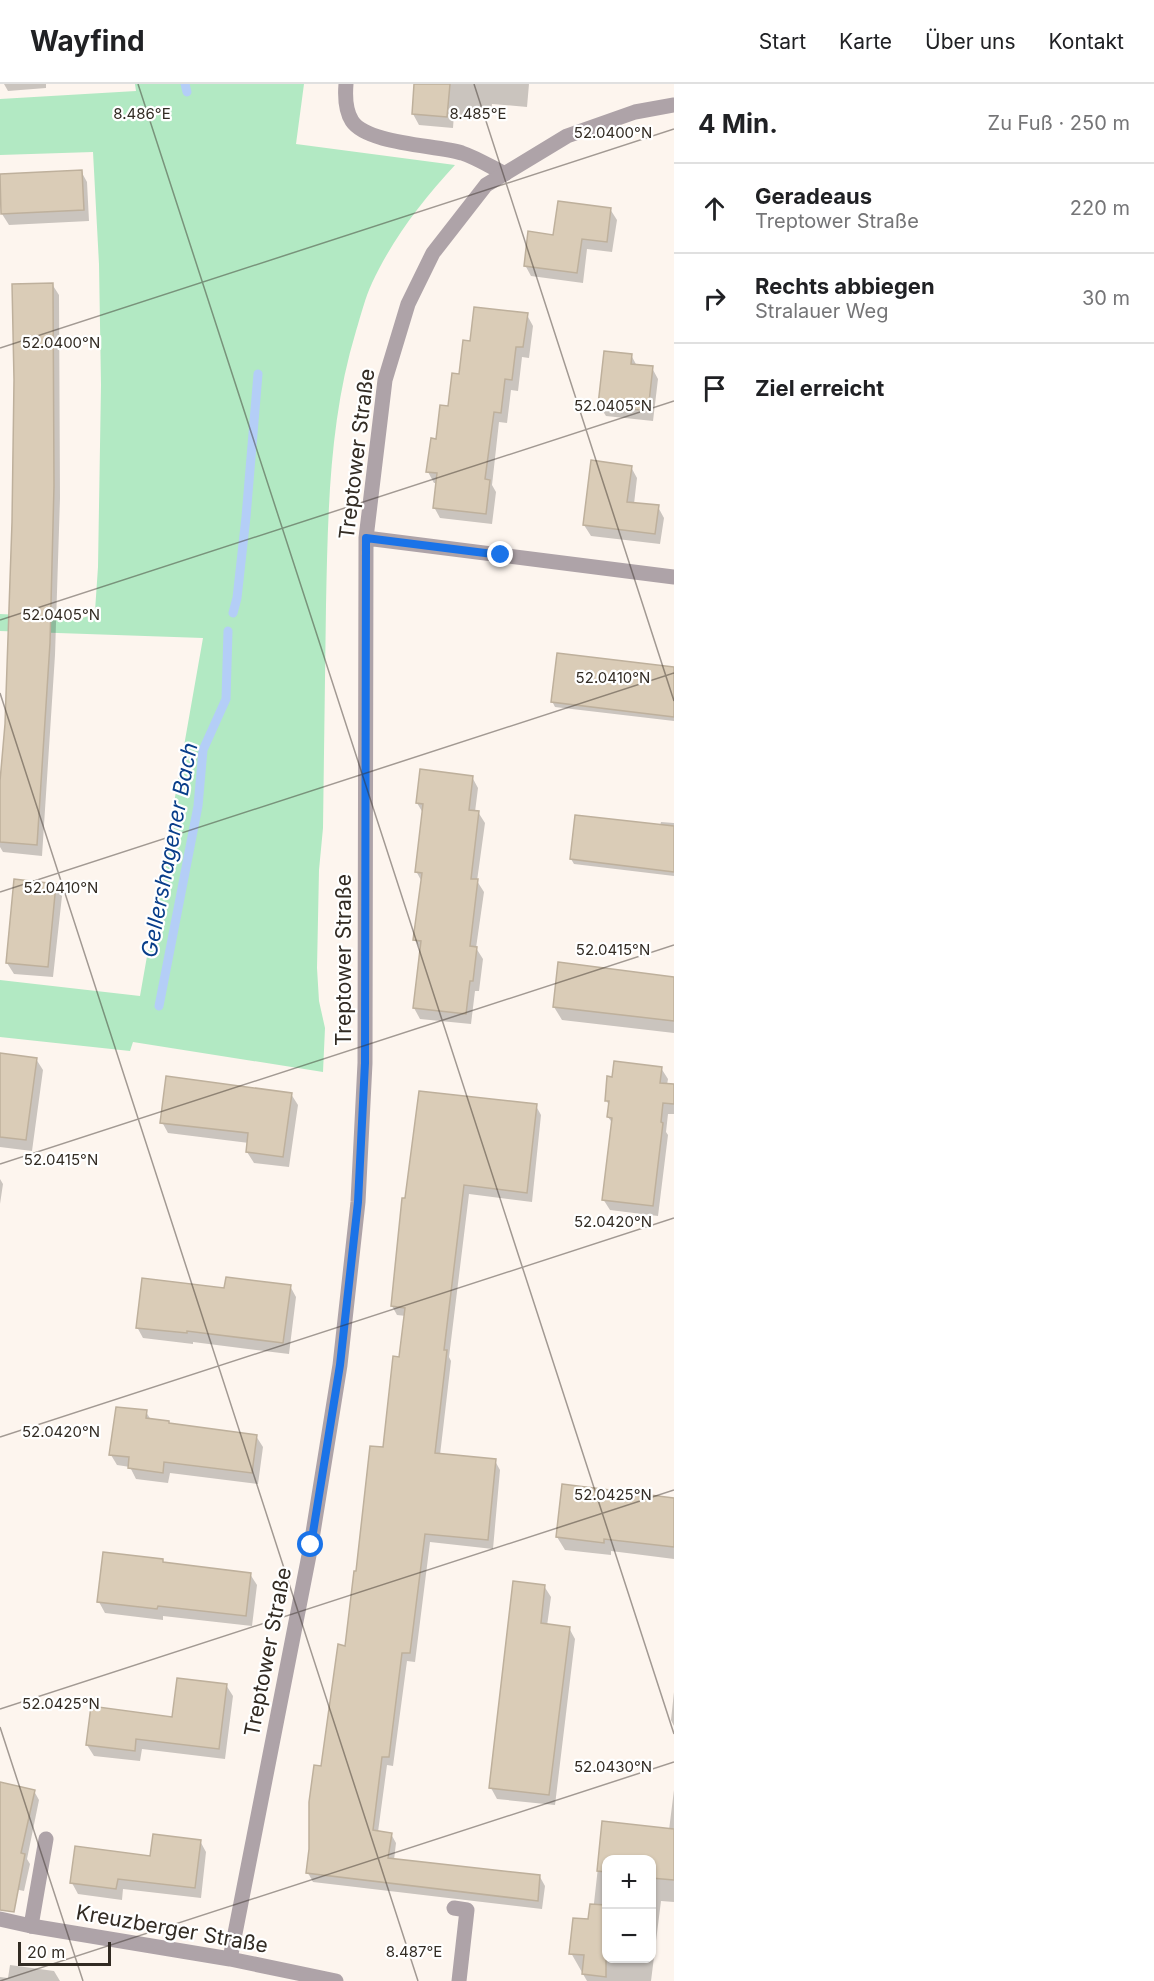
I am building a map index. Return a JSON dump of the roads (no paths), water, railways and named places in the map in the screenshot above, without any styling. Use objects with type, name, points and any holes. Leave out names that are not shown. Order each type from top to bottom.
[{"type":"street","points":[[346,84],[345,100],[352,120],[365,133],[463,154],[505,174]]},
{"type":"street","name":"Treptower Straße","points":[[230,1959],[311,1545],[340,1365],[358,1202],[365,1063],[366,538],[385,381],[408,304],[433,253],[486,185],[567,136],[635,112],[674,105]]},
{"type":"street","points":[[366,538],[674,577]]},
{"type":"street","points":[[31,1926],[46,1839]]},
{"type":"street","points":[[454,1908],[467,1910],[459,1981]]},
{"type":"street","name":"Kreuzberger Straße","points":[[0,1919],[230,1959],[336,1981]]},
{"type":"waterway","name":"Gellershagener Bach","points":[[185,84],[187,92]]},
{"type":"waterway","name":"Gellershagener Bach","points":[[233,613],[237,598],[246,517],[258,374]]},
{"type":"waterway","name":"Gellershagener Bach","points":[[159,1006],[198,806],[203,750],[226,699],[228,631]]}]
